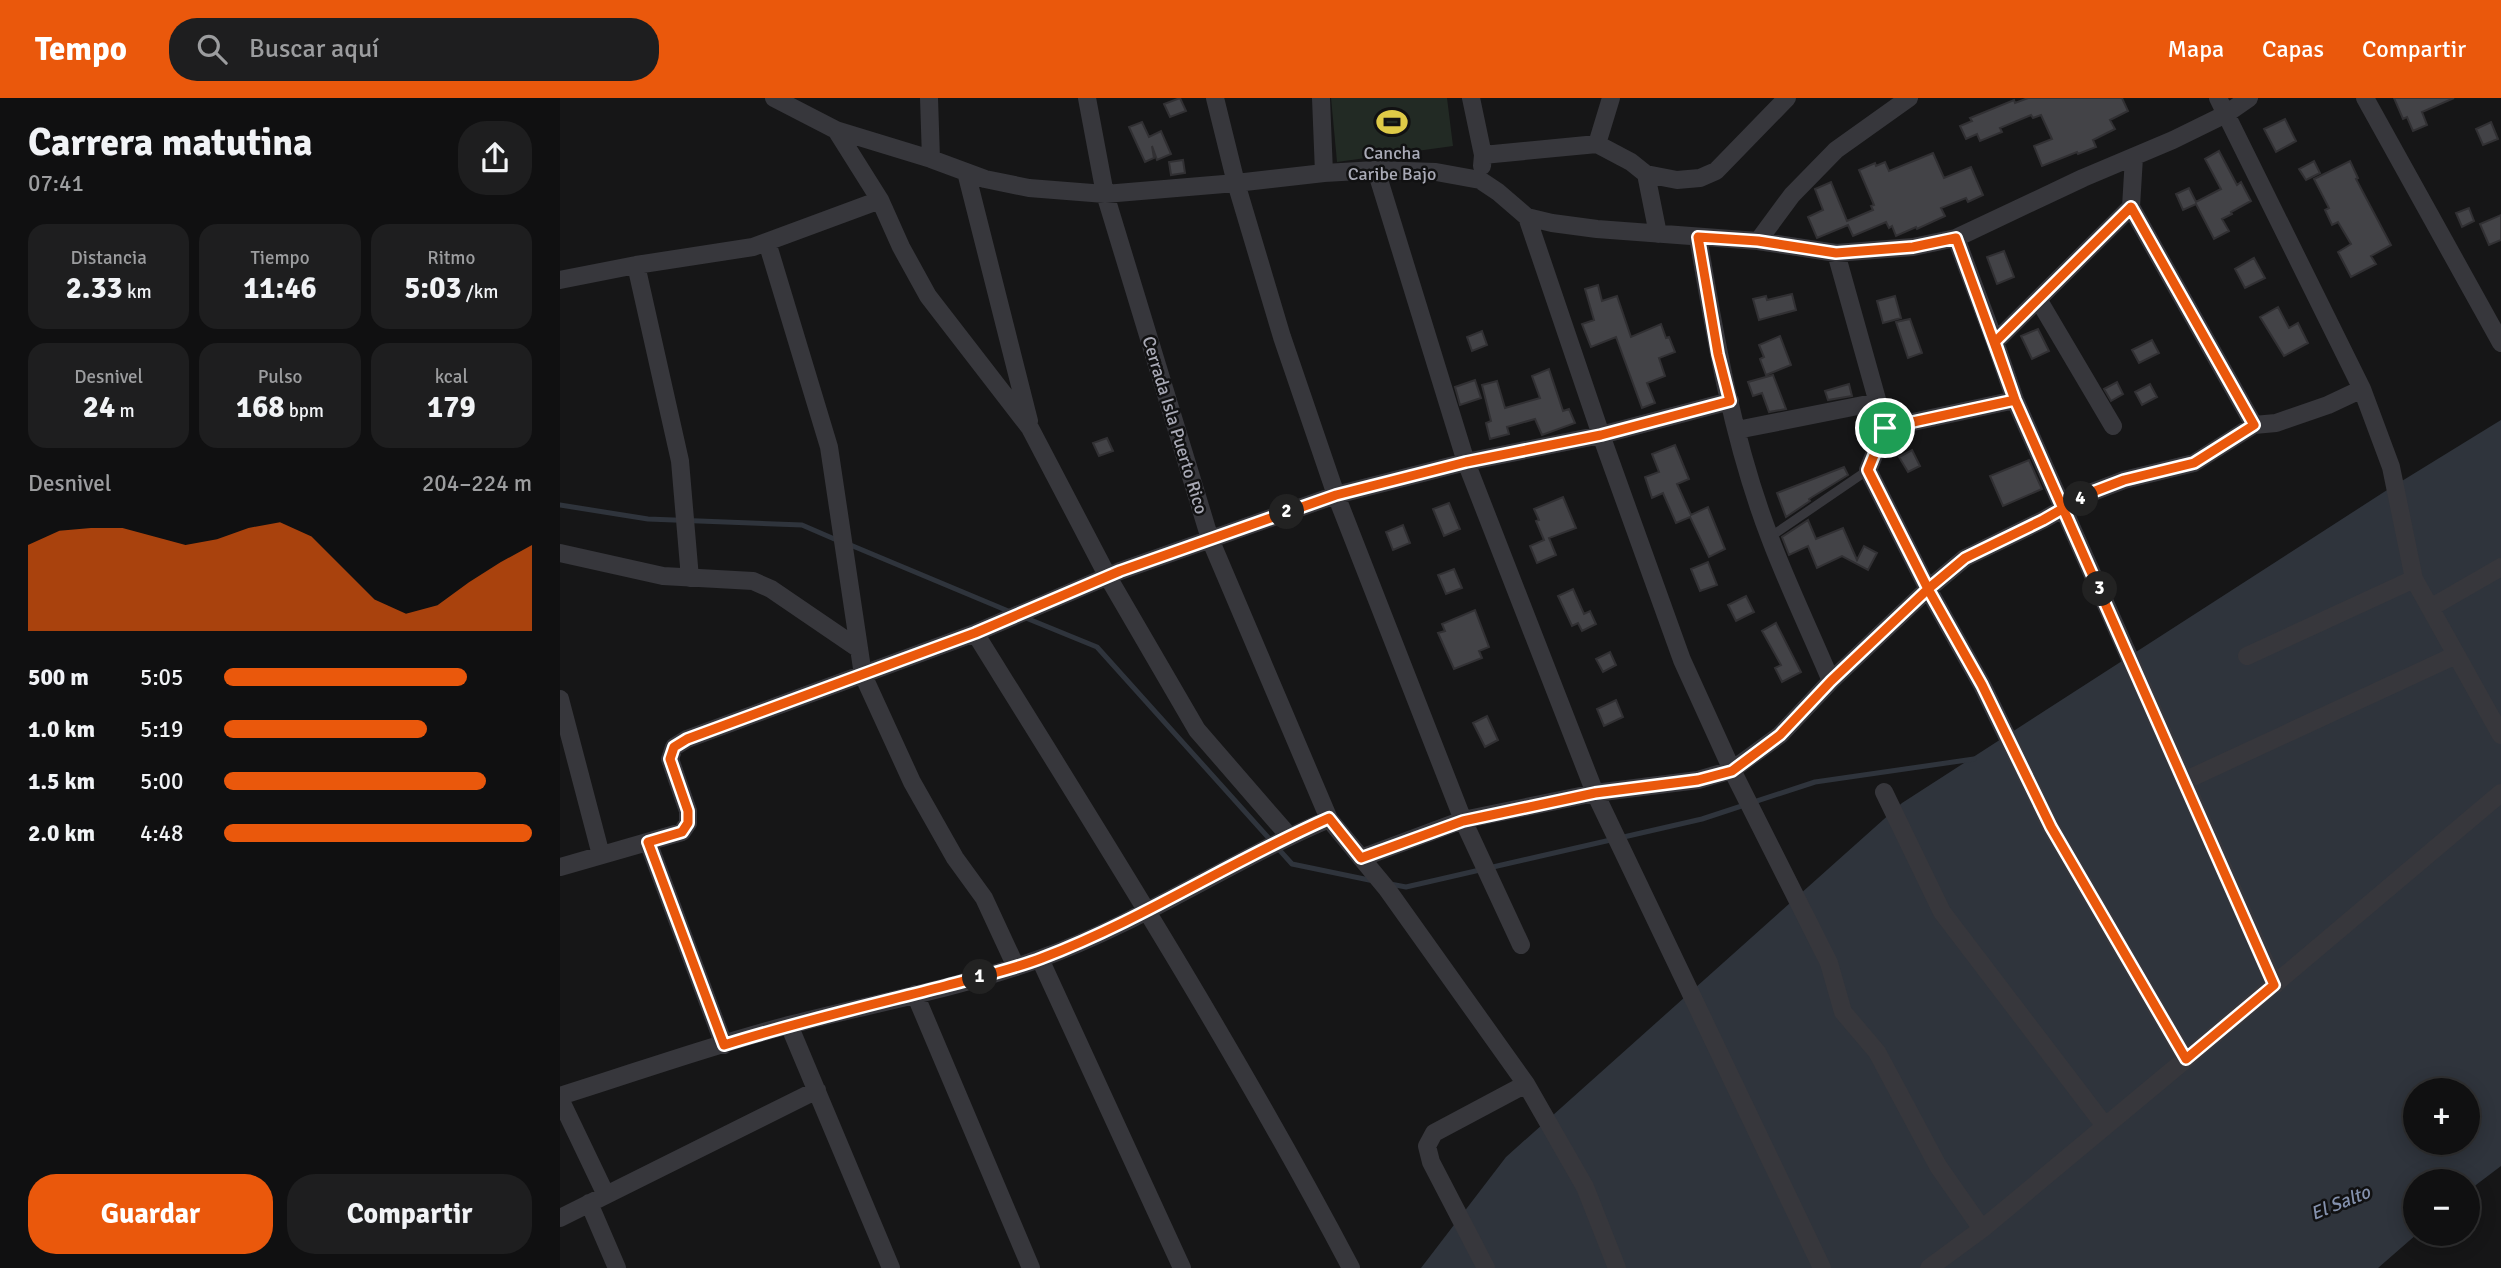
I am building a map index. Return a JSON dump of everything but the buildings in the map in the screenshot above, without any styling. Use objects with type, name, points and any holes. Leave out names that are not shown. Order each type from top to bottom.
[{"type":"street","points":[[774,98],[836,130],[931,159],[985,179],[1029,188],[1105,194],[1324,173],[1376,170],[1436,172],[1480,180],[1499,192],[1527,217],[1601,435],[1682,660],[1732,771],[1829,962],[1843,1012],[1877,1052],[1938,1166],[1982,1229]]},
{"type":"street","points":[[929,98],[931,159]]},
{"type":"street","name":"Cerrada Isla Puerto Rico","points":[[1087,98],[1105,194],[1210,539],[1329,818],[1387,890],[1526,1084],[1585,1187],[1617,1268]]},
{"type":"street","points":[[1215,98],[1236,183],[1282,337],[1336,495],[1463,821],[1521,945]]},
{"type":"street","points":[[1321,98],[1324,173]]},
{"type":"street","points":[[1471,98],[1483,155],[1480,180]]},
{"type":"street","points":[[1597,144],[1611,98]]},
{"type":"street","points":[[1483,155],[1597,144],[1631,162],[1646,174],[1677,180],[1700,178],[1716,171],[1787,98]]},
{"type":"street","points":[[1758,241],[1792,195],[1836,150],[1909,98]]},
{"type":"street","points":[[1527,217],[1586,228],[1758,241],[1836,253],[1913,247],[1956,238],[2082,178],[2134,157],[2222,106],[2249,98]]},
{"type":"street","points":[[2365,98],[2501,343]]},
{"type":"street","points":[[2222,106],[2362,389],[2391,467],[2414,579],[2501,736]]},
{"type":"street","points":[[836,130],[880,200],[901,247],[928,296],[1030,428],[1108,577],[1197,730],[1289,836]]},
{"type":"street","points":[[2134,157],[2131,207],[2254,425]]},
{"type":"street","points":[[1376,170],[1466,462],[1595,793],[1822,1268]]},
{"type":"street","points":[[966,172],[1030,428]]},
{"type":"street","points":[[1646,174],[1658,234]]},
{"type":"street","points":[[560,281],[636,265],[753,247],[880,200]]},
{"type":"street","points":[[1995,342],[2131,207]]},
{"type":"street","points":[[1698,237],[1718,354],[1737,430],[1770,537],[1831,681]]},
{"type":"street","points":[[1956,238],[2015,400],[2274,985]]},
{"type":"street","points":[[767,242],[829,447],[863,675],[912,782],[955,858],[984,898],[1016,967]]},
{"type":"street","points":[[1836,253],[1885,428],[1868,470],[1928,589],[1982,685],[2051,827],[2186,1059]]},
{"type":"street","points":[[636,265],[680,461],[690,578]]},
{"type":"street","points":[[2038,299],[2113,426]]},
{"type":"street","points":[[1361,858],[1463,821],[1595,793],[1698,780],[1732,771],[1780,735],[1831,681],[1928,589],[1965,558],[2090,493],[2124,480],[2194,463],[2254,425],[2276,423],[2328,405],[2362,389]]},
{"type":"street","points":[[1885,428],[2015,400]]},
{"type":"street","points":[[560,867],[682,832],[688,823],[688,811],[670,759],[674,747],[687,739],[975,633],[1108,577],[1336,495],[1466,462],[1601,435],[1730,401]]},
{"type":"street","points":[[1737,430],[1878,402]]},
{"type":"street","points":[[560,553],[663,576],[753,581],[771,589],[859,649]]},
{"type":"street","points":[[2430,608],[2501,567]]},
{"type":"street","points":[[2247,656],[2414,579]]},
{"type":"street","points":[[975,633],[1147,909],[1351,1268]]},
{"type":"street","points":[[2184,781],[2456,655]]},
{"type":"street","points":[[560,699],[601,855]]},
{"type":"street","points":[[1884,792],[1942,912],[2105,1126]]},
{"type":"street","points":[[1929,1268],[1982,1229],[2501,793]]},
{"type":"street","points":[[606,1195],[560,1098],[789,1025],[1040,959],[1103,934],[1289,836],[1329,818]]},
{"type":"street","points":[[648,842],[724,1045]]},
{"type":"street","points":[[1040,959],[1182,1268]]},
{"type":"street","points":[[915,994],[1031,1268]]},
{"type":"street","points":[[789,1025],[891,1268]]},
{"type":"street","points":[[1486,1268],[1431,1161],[1427,1146],[1434,1133],[1526,1084]]},
{"type":"street","points":[[560,1218],[817,1090]]},
{"type":"street","points":[[589,1203],[617,1268]]},
{"type":"lane","points":[[1770,537],[1868,470]]},
{"type":"shaded area","name":"Cancha Caribe Bajo","points":[[1331,98],[1447,98],[1453,146],[1337,162]]},
{"type":"water","name":"El Salto","points":[[2501,420],[2501,1166],[2480,1182],[2480,1169],[2403,1169],[2403,1246],[2378,1268],[1421,1268],[1506,1157],[1902,803],[2384,492]]},
{"type":"waterway","points":[[560,505],[648,519],[802,525],[839,541]]},
{"type":"waterway","points":[[848,544],[1013,613]]},
{"type":"waterway","points":[[1026,618],[1097,647],[1292,864],[1374,881]]},
{"type":"waterway","points":[[1390,884],[1406,887],[1702,819],[1815,782],[1974,759]]},
{"type":"place","name":"Cancha Caribe Bajo","points":[[1392,122]]},
{"type":"route","points":[[1885,428],[1868,470],[1928,589],[1831,681],[1780,735],[1732,771],[1698,780],[1595,793],[1463,821],[1361,858],[1329,818],[1289,836],[1103,934],[1040,959],[789,1025],[724,1045],[648,842],[682,832],[688,823],[688,811],[670,759],[674,747],[687,739],[975,633],[1120,571],[1336,495],[1466,462],[1601,435],[1730,401],[1718,354],[1698,237],[1758,241],[1836,253],[1913,247],[1956,238],[2015,400],[2064,508],[2274,985],[2186,1059],[2051,827],[1982,685],[1928,589],[1965,558],[2043,520],[2064,508],[2090,493],[2124,480],[2194,463],[2254,425],[2131,207],[1995,342],[2015,400],[1885,428]]}]
